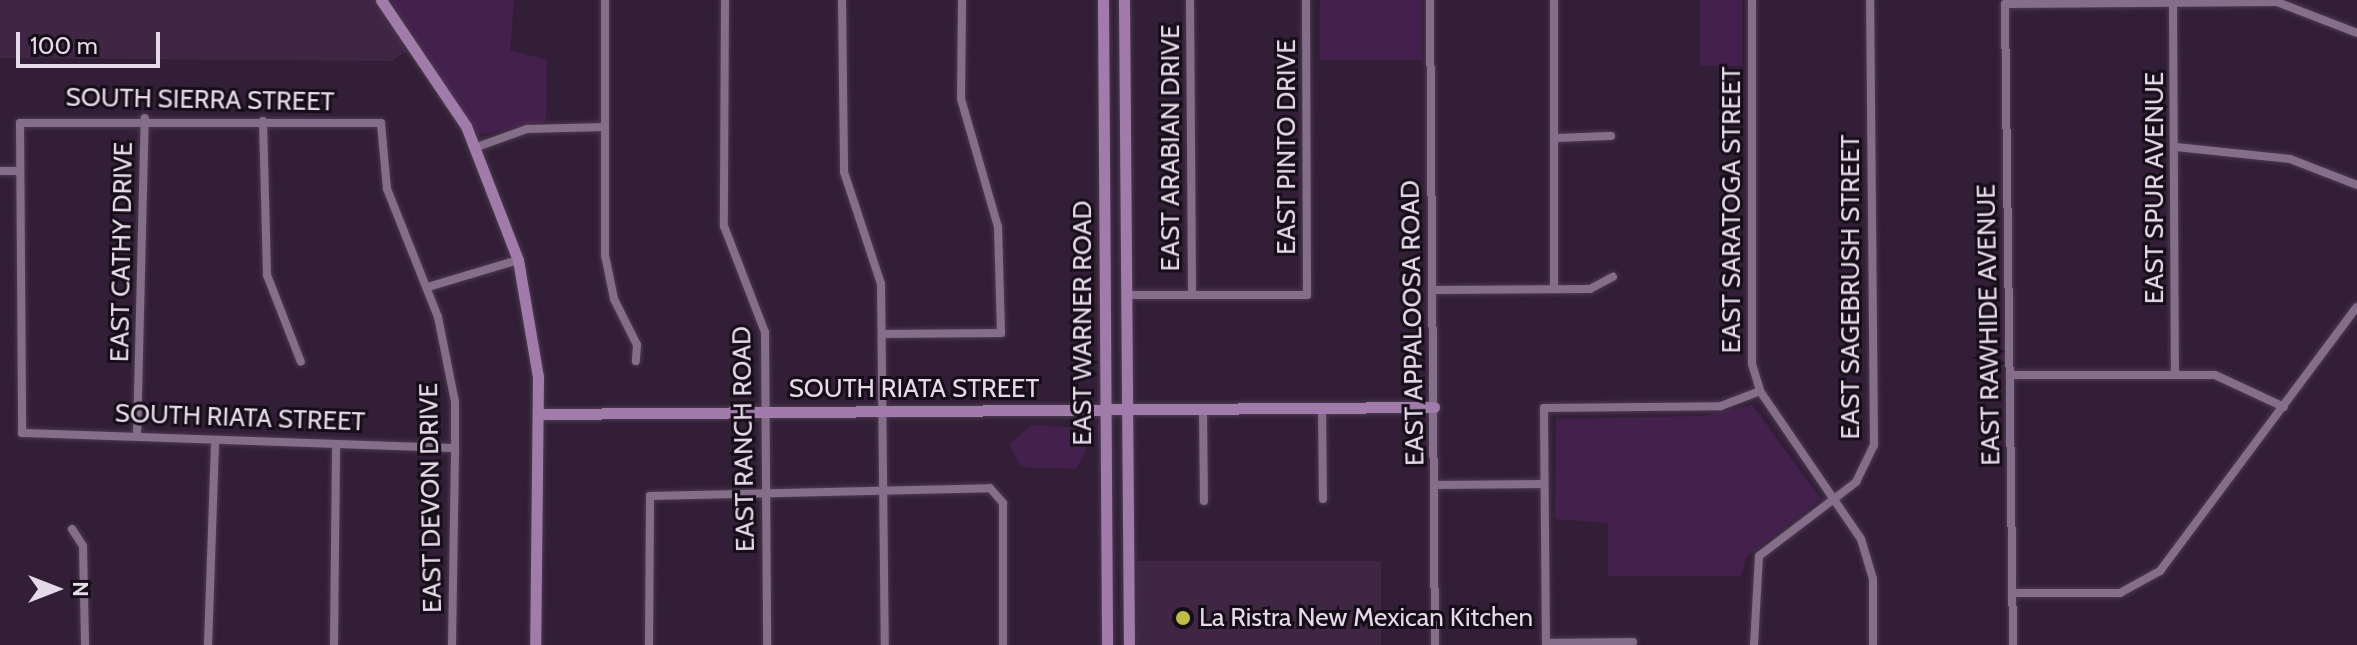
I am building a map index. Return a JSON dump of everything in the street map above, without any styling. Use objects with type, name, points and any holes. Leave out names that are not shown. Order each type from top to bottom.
[{"type":"street","points":[[381,0],[477,147],[518,260],[539,414],[535,645]]},
{"type":"street","points":[[605,0],[605,255],[614,299],[637,345],[636,361]]},
{"type":"street","name":"EAST RANCH ROAD","points":[[725,0],[724,226],[759,305],[765,412],[767,645]]},
{"type":"street","points":[[842,0],[844,172],[881,284],[885,645]]},
{"type":"street","points":[[883,334],[1001,333],[998,227],[961,99],[962,0]]},
{"type":"street","name":"EAST WARNER ROAD","points":[[1103,0],[1107,645]]},
{"type":"street","name":"EAST WARNER ROAD","points":[[1124,0],[1129,645]]},
{"type":"street","name":"EAST ARABIAN DRIVE","points":[[1190,0],[1192,295]]},
{"type":"street","name":"EAST PINTO DRIVE","points":[[1192,295],[1307,295],[1306,0]]},
{"type":"street","name":"EAST APPALOOSA ROAD","points":[[1430,0],[1435,645]]},
{"type":"street","points":[[1554,0],[1554,289]]},
{"type":"street","name":"EAST SARATOGA STREET","points":[[1752,0],[1752,364],[1760,391],[1834,500]]},
{"type":"street","name":"EAST SAGEBRUSH STREET","points":[[1834,500],[1856,482],[1874,445],[1870,0]]},
{"type":"street","points":[[2173,3],[2277,2],[2357,33]]},
{"type":"street","name":"EAST RAWHIDE AVENUE","points":[[2013,645],[2005,4],[2173,3]]},
{"type":"street","name":"EAST SPUR AVENUE","points":[[2173,3],[2175,373]]},
{"type":"street","name":"SOUTH SIERRA STREET","points":[[18,171],[20,123],[145,118],[381,123]]},
{"type":"street","name":"EAST CATHY DRIVE","points":[[137,435],[145,118]]},
{"type":"street","points":[[263,121],[267,275],[301,362]]},
{"type":"street","name":"EAST DEVON DRIVE","points":[[381,123],[387,189],[428,287],[453,387],[452,645]]},
{"type":"street","points":[[477,147],[527,129],[605,127]]},
{"type":"street","points":[[1554,138],[1611,136]]},
{"type":"street","points":[[2176,147],[2290,159],[2357,185]]},
{"type":"street","points":[[0,171],[18,171]]},
{"type":"street","name":"SOUTH RIATA STREET","points":[[18,171],[22,433],[137,435],[215,443],[455,448]]},
{"type":"street","points":[[428,287],[518,260]]},
{"type":"street","points":[[1432,290],[1590,289],[1613,277]]},
{"type":"street","points":[[1126,295],[1192,295]]},
{"type":"street","points":[[2013,593],[2120,593],[2160,571],[2357,307]]},
{"type":"street","points":[[2010,375],[2175,373],[2240,382],[2284,407]]},
{"type":"street","points":[[1633,642],[1546,644],[1544,408],[1713,407],[1760,391]]},
{"type":"street","name":"SOUTH RIATA STREET","points":[[539,414],[1434,407]]},
{"type":"street","points":[[1322,408],[1323,499]]},
{"type":"street","points":[[1203,409],[1204,501]]},
{"type":"street","points":[[208,645],[215,443]]},
{"type":"street","points":[[334,645],[336,445]]},
{"type":"street","points":[[1436,485],[1544,484]]},
{"type":"street","points":[[649,645],[650,496],[884,489],[1001,493],[1003,645]]},
{"type":"street","points":[[1754,645],[1759,556],[1834,500],[1861,539],[1873,579],[1873,645]]},
{"type":"street","points":[[72,529],[83,546],[85,645]]},
{"type":"shaded area","points":[[0,0],[373,0],[410,49],[392,61],[0,58]]},
{"type":"shaded area","points":[[390,0],[514,0],[510,50],[547,60],[546,121],[478,135]]},
{"type":"shaded area","points":[[1320,0],[1422,0],[1422,60],[1320,60]]},
{"type":"shaded area","points":[[1700,0],[1742,0],[1742,66],[1700,66]]},
{"type":"shaded area","points":[[1752,405],[1821,499],[1746,557],[1741,576],[1608,576],[1608,523],[1555,519],[1556,419],[1703,416]]},
{"type":"shaded area","points":[[1032,425],[1083,428],[1086,451],[1076,469],[1021,467],[1009,444]]},
{"type":"shaded area","points":[[1137,561],[1381,561],[1381,645],[1137,645]]},
{"type":"place","name":"La Ristra New Mexican Kitchen","points":[[1183,618]]}]
